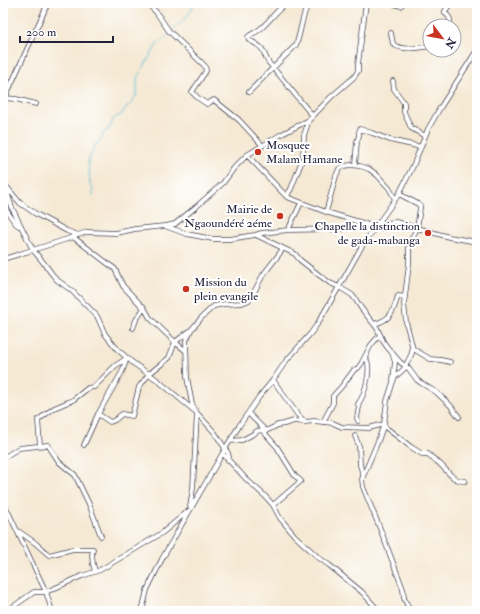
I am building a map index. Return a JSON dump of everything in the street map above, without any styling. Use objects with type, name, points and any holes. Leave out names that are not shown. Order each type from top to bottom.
[{"type":"street","points":[[36,104],[16,98],[4,98],[48,3]]},
{"type":"street","points":[[147,3],[156,12],[169,31],[205,66],[206,71],[192,92],[207,104],[214,100],[239,120],[262,146]]},
{"type":"street","points":[[286,3],[262,28],[250,35],[248,38],[261,48],[268,62],[274,67],[313,116]]},
{"type":"street","points":[[249,92],[296,45],[305,10],[309,3]]},
{"type":"street","points":[[3,259],[87,232],[116,233],[175,224],[223,183],[234,168],[247,155],[309,120],[331,97],[349,83],[356,75],[358,71],[366,3]]},
{"type":"street","points":[[391,3],[401,6],[402,3]]},
{"type":"street","points":[[450,18],[445,11],[451,3]]},
{"type":"street","points":[[392,33],[393,44],[396,46],[416,49],[422,48]]},
{"type":"street","points":[[142,611],[148,590],[162,560],[189,510],[230,441],[258,397],[318,323],[362,246],[399,194],[428,129],[477,50]]},
{"type":"street","points":[[393,81],[394,89],[404,103],[404,112],[411,128],[425,136]]},
{"type":"street","points":[[287,197],[303,158],[304,135],[309,120]]},
{"type":"street","points":[[355,165],[357,141],[360,129],[390,140],[421,147]]},
{"type":"street","points":[[247,155],[287,197],[326,212],[368,225]]},
{"type":"street","points":[[326,212],[336,176],[339,169],[344,166],[355,165],[369,169],[389,188],[395,199]]},
{"type":"street","points":[[3,180],[12,208],[33,250],[57,280],[71,290],[97,316],[105,334],[118,350],[133,364],[161,383],[197,413],[215,433],[224,452],[229,455],[228,460],[273,505],[280,518],[295,536],[319,558],[362,592],[379,611]]},
{"type":"street","points":[[6,186],[20,203],[36,214],[76,236],[115,269],[123,286],[142,306],[150,318],[186,351]]},
{"type":"street","points":[[393,382],[395,377],[402,372],[412,353],[404,304],[409,264],[409,244],[417,228],[420,206],[399,194]]},
{"type":"street","points":[[288,230],[302,203]]},
{"type":"street","points":[[3,206],[16,224],[21,227]]},
{"type":"street","points":[[165,226],[186,234],[213,239],[230,239],[288,230],[340,229],[396,222],[449,237],[477,242]]},
{"type":"street","points":[[255,235],[295,254],[330,283],[352,295],[374,324],[383,342],[392,353],[409,369],[417,380],[436,392],[450,405],[459,417]]},
{"type":"street","points":[[7,611],[34,592],[46,592],[100,570],[162,532],[189,510],[193,488],[197,413],[192,404],[187,376],[186,341],[191,330],[202,316],[214,306],[242,303],[249,300],[256,290],[263,275],[283,248]]},
{"type":"street","points":[[374,324],[388,318],[394,309],[398,296],[405,297]]},
{"type":"street","points":[[133,328],[136,320],[144,308],[142,306]]},
{"type":"street","points":[[98,414],[110,422],[122,414],[132,416],[139,387],[149,374],[169,358],[175,342],[191,330]]},
{"type":"street","points":[[323,422],[333,403],[333,396],[354,370],[358,368],[371,345],[380,335]]},
{"type":"street","points":[[412,348],[430,359],[450,362]]},
{"type":"street","points":[[392,353],[395,368],[384,424],[362,479],[363,487],[381,531],[403,590],[404,598],[410,611]]},
{"type":"street","points":[[358,421],[358,404],[365,389],[368,376],[368,363],[365,357]]},
{"type":"street","points":[[84,445],[98,414],[122,372],[127,358]]},
{"type":"street","points":[[40,446],[38,420],[54,408],[74,400],[88,388],[94,387],[115,366],[127,358]]},
{"type":"street","points":[[273,380],[297,414],[305,422]]},
{"type":"street","points":[[248,413],[277,447],[295,476],[301,481],[273,505]]},
{"type":"street","points":[[230,441],[242,440],[257,431],[266,431],[278,425],[294,421],[323,422],[333,423],[342,427],[369,428],[384,424]]},
{"type":"street","points":[[384,424],[388,430],[415,450],[422,454],[428,454],[450,476],[459,481],[465,482]]},
{"type":"street","points":[[355,436],[359,446],[360,465],[363,475]]},
{"type":"street","points":[[3,458],[19,448],[48,445],[59,462],[75,475],[89,504],[101,536]]},
{"type":"street","points":[[3,502],[46,592],[52,611]]},
{"type":"street","points":[[17,530],[49,555],[73,549],[93,549],[91,557],[95,571]]},
{"type":"waterway","points":[[171,31],[186,17],[195,3]]},
{"type":"waterway","points":[[93,195],[93,189],[90,183],[88,161],[95,145],[100,141],[104,132],[109,129],[114,118],[122,114],[131,103],[137,94],[137,78],[158,43],[170,33]]},
{"type":"waterway","points":[[470,488],[477,486]]},
{"type":"place","name":"Mosquee Malam Hamane","points":[[258,152]]},
{"type":"place","name":"Mairie de Ngaoundéré 2éme","points":[[280,216]]},
{"type":"place","name":"Chapelle la distinction de gada-mabanga","points":[[428,233]]},
{"type":"place","name":"Mission du plein evangile","points":[[186,289]]}]
